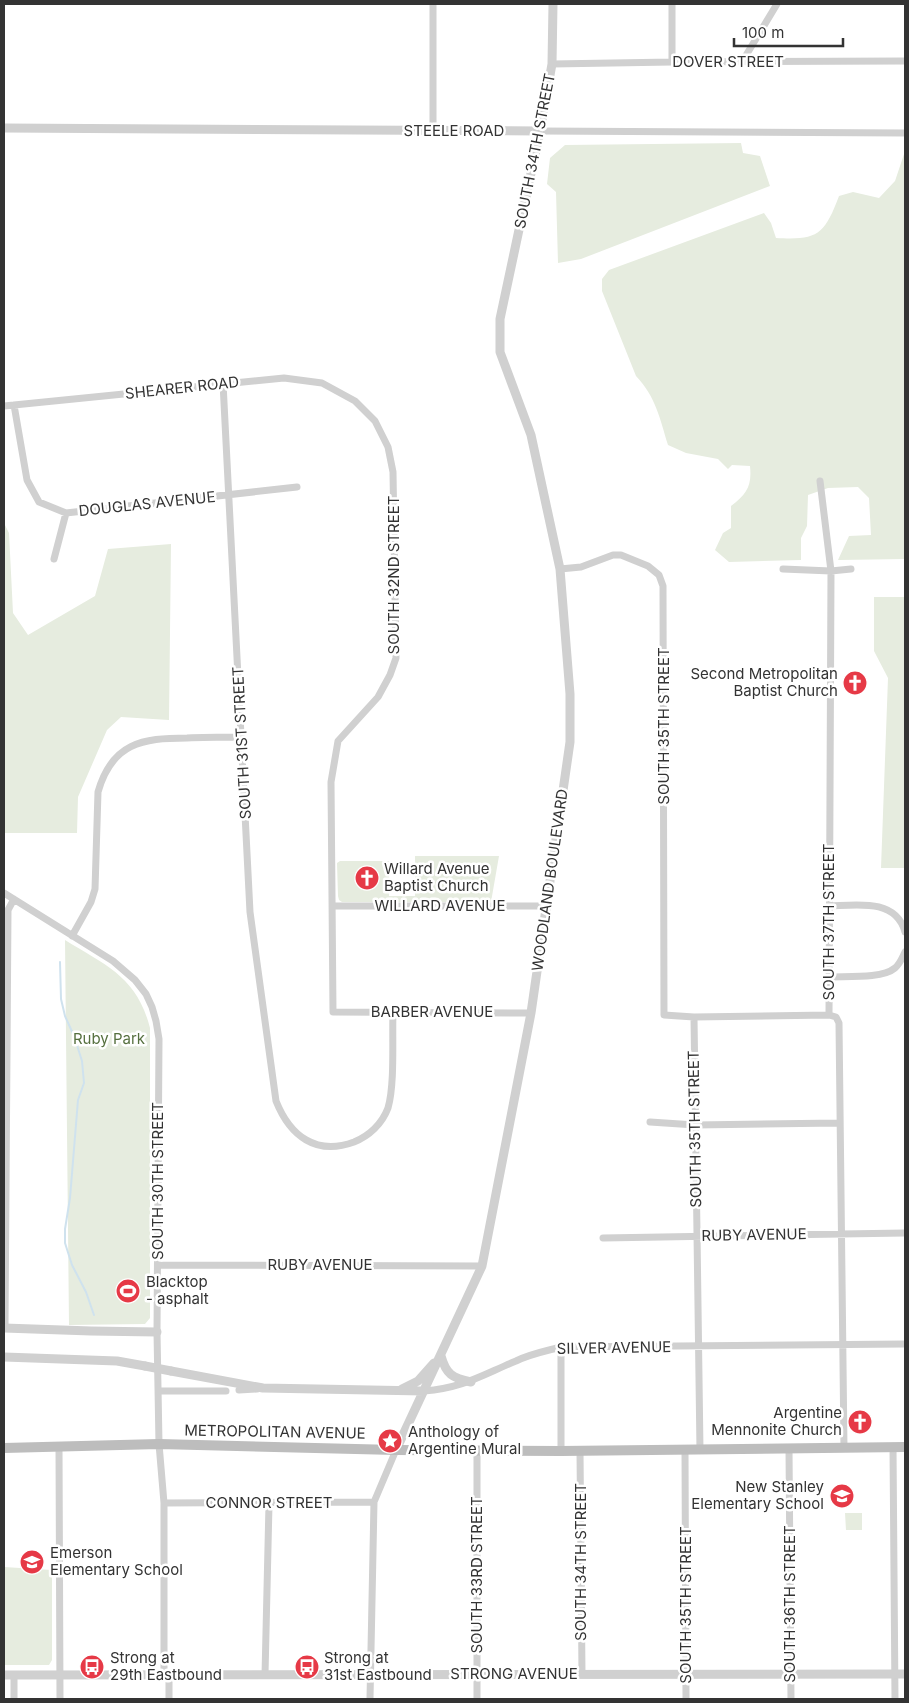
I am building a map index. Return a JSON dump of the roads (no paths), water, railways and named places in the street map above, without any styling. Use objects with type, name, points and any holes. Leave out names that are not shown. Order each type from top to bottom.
[{"type":"main road","name":"METROPOLITAN AVENUE","points":[[4,1448],[159,1444],[477,1451],[905,1447]]},
{"type":"street","points":[[433,4],[433,130]]},
{"type":"street","name":"SOUTH 34TH STREET","points":[[505,297],[552,64],[553,4]]},
{"type":"street","points":[[672,4],[672,62]]},
{"type":"street","points":[[742,62],[777,4]]},
{"type":"street","name":"DOVER STREET","points":[[552,64],[905,61]]},
{"type":"street","name":"STEELE ROAD","points":[[4,128],[905,133]]},
{"type":"street","name":"WOODLAND BOULEVARD","points":[[396,1450],[482,1266],[531,1012],[571,727],[560,569],[531,435],[500,352],[499,329],[505,297]]},
{"type":"street","name":"SHEARER ROAD","points":[[4,406],[284,378],[322,383],[355,401]]},
{"type":"street","name":"SOUTH 31ST STREET","points":[[223,383],[250,912],[276,1101],[282,1116],[292,1130],[315,1144],[332,1147],[364,1138],[379,1124],[387,1109],[391,1090],[393,1012]]},
{"type":"street","name":"SOUTH 32ND STREET","points":[[333,1012],[332,782],[338,741],[378,698],[390,675],[396,658],[393,472],[388,447],[375,421],[355,401]]},
{"type":"street","points":[[14,405],[27,480],[39,502],[66,513],[54,559]]},
{"type":"street","name":"SOUTH 37TH STREET","points":[[820,481],[831,570],[829,1015],[836,1018],[838,1023],[844,1448]]},
{"type":"street","name":"DOUGLAS AVENUE","points":[[66,513],[297,487]]},
{"type":"street","name":"SOUTH 35TH STREET","points":[[560,569],[581,567],[620,555],[648,566],[659,575],[664,586],[664,1015],[694,1017],[700,1450]]},
{"type":"street","points":[[783,569],[851,569]]},
{"type":"street","points":[[72,936],[91,902],[95,889],[98,792],[102,780],[114,760],[123,751],[136,743],[163,738],[241,737]]},
{"type":"street","name":"SOUTH 30TH STREET","points":[[4,893],[113,961],[135,980],[146,994],[156,1021],[158,1039],[157,1332],[159,1444],[164,1503],[167,1675],[170,1699]]},
{"type":"street","points":[[14,899],[8,910],[5,1071],[5,1328],[91,1332],[157,1332]]},
{"type":"street","points":[[830,906],[868,905],[885,908],[903,924],[905,932]]},
{"type":"street","name":"WILLARD AVENUE","points":[[334,906],[547,906]]},
{"type":"street","points":[[829,977],[884,973],[893,969],[900,962],[905,952]]},
{"type":"street","name":"BARBER AVENUE","points":[[333,1012],[531,1012]]},
{"type":"street","points":[[694,1017],[829,1015]]},
{"type":"street","points":[[650,1122],[695,1125],[839,1123]]},
{"type":"street","name":"RUBY AVENUE","points":[[603,1238],[905,1233]]},
{"type":"street","name":"RUBY AVENUE","points":[[158,1265],[482,1266]]},
{"type":"street","name":"SILVER AVENUE","points":[[240,1390],[263,1388],[424,1391],[453,1387],[471,1382],[517,1360],[561,1347],[905,1344]]},
{"type":"street","points":[[561,1347],[561,1451]]},
{"type":"street","points":[[401,1390],[418,1381],[441,1356],[447,1371],[454,1377],[471,1382]]},
{"type":"street","points":[[4,1357],[117,1361],[263,1388]]},
{"type":"street","points":[[158,1391],[226,1391]]},
{"type":"street","points":[[59,1447],[60,1699]]},
{"type":"street","points":[[893,1447],[895,1699]]},
{"type":"street","name":"SOUTH 36TH STREET","points":[[789,1449],[791,1699]]},
{"type":"street","points":[[370,1699],[374,1502],[396,1450]]},
{"type":"street","name":"SOUTH 35TH STREET","points":[[685,1450],[686,1699]]},
{"type":"street","name":"SOUTH 33RD STREET","points":[[477,1451],[477,1699]]},
{"type":"street","name":"SOUTH 34TH STREET","points":[[580,1451],[582,1674]]},
{"type":"street","name":"CONNOR STREET","points":[[164,1503],[374,1502]]},
{"type":"street","points":[[265,1675],[269,1504]]},
{"type":"street","name":"STRONG AVENUE","points":[[4,1675],[905,1674]]},
{"type":"street","points":[[14,1675],[14,1699]]},
{"type":"waterway","points":[[60,962],[61,999],[65,1016],[82,1061],[84,1083],[78,1100],[65,1243],[72,1265],[86,1292],[94,1315]]},
{"type":"place","name":"Second Metropolitan Baptist Church","points":[[855,683]]},
{"type":"place","name":"Willard Avenue Baptist Church","points":[[367,878]]},
{"type":"place","name":"Blacktop - asphalt","points":[[128,1291]]},
{"type":"place","name":"Argentine Mennonite Church","points":[[860,1422]]},
{"type":"place","name":"Anthology of Argentine Mural","points":[[390,1441]]},
{"type":"place","name":"New Stanley Elementary School","points":[[842,1496]]},
{"type":"place","name":"Emerson Elementary School","points":[[32,1562]]},
{"type":"place","name":"Strong at 29th Eastbound","points":[[92,1667]]},
{"type":"place","name":"Strong at 31st Eastbound","points":[[307,1667]]},
{"type":"park label","name":"Ruby Park","points":[[109,1039]]}]
